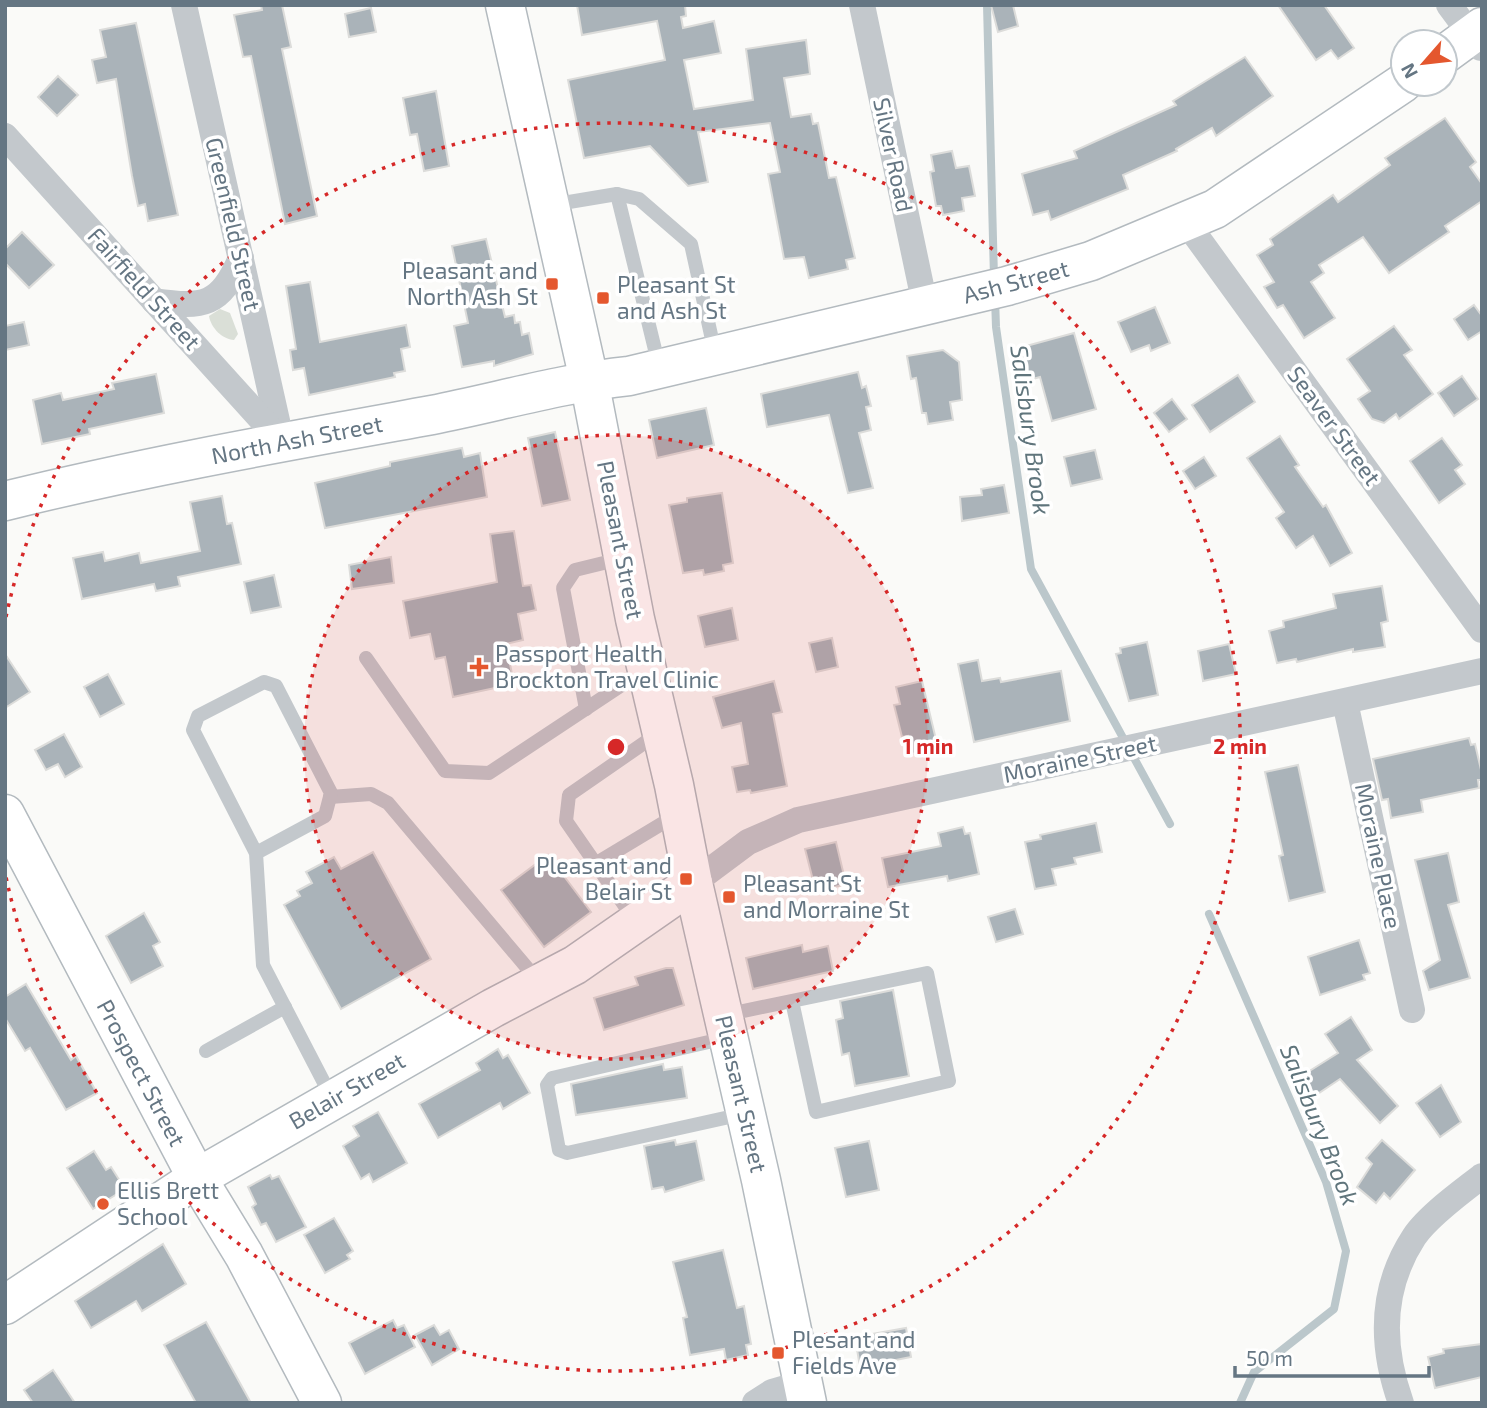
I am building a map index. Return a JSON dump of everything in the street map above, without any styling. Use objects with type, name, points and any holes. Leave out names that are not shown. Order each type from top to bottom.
[{"type":"main road","name":"Pleasant Street","points":[[505,5],[589,380],[623,558],[805,1393]]},
{"type":"main road","name":"Ash Street","points":[[589,380],[659,369],[994,289],[1091,261],[1186,222],[1242,192],[1389,92]]},
{"type":"main road","name":"North Ash Street","points":[[5,501],[115,474],[440,413],[589,380]]},
{"type":"main road","name":"Prospect Street","points":[[5,814],[197,1178],[244,1255],[322,1403]]},
{"type":"main road","name":"Belair Street","points":[[5,1305],[197,1178],[575,965],[693,883]]},
{"type":"street","name":"Greenfield Street","points":[[184,5],[282,443]]},
{"type":"street","name":"Silver Road","points":[[862,5],[925,305]]},
{"type":"street","name":"Fairfield Street","points":[[5,136],[282,443]]},
{"type":"street","name":"Seaver Street","points":[[1186,222],[1482,630]]},
{"type":"street","points":[[154,301],[196,304],[213,299],[229,284],[241,258]]},
{"type":"street","name":"Moraine Street","points":[[693,883],[748,842],[798,820],[1482,671]]},
{"type":"street","name":"Moraine Place","points":[[1345,702],[1412,1010]]},
{"type":"street","points":[[1401,1403],[1391,1373],[1385,1333],[1396,1275],[1415,1236],[1482,1176]]},
{"type":"street","points":[[755,1403],[772,1392],[805,1393]]},
{"type":"lane","points":[[550,205],[617,194],[639,199],[691,244],[716,355]]},
{"type":"lane","points":[[617,194],[659,369]]},
{"type":"lane","points":[[586,709],[563,588],[575,570],[623,558]]},
{"type":"lane","points":[[366,658],[445,771],[489,773],[647,668]]},
{"type":"lane","points":[[256,853],[325,816],[331,793],[276,686],[264,682],[198,716],[193,730],[256,853],[263,965],[333,1099]]},
{"type":"lane","points":[[636,923],[566,821],[569,795],[661,732]]},
{"type":"lane","points":[[330,797],[371,794],[388,803],[540,983]]},
{"type":"lane","points":[[595,864],[679,813]]},
{"type":"lane","points":[[745,1114],[567,1153],[559,1150],[547,1085],[552,1078],[724,1026],[792,1001],[927,973],[949,1081],[816,1112],[792,1001]]},
{"type":"lane","points":[[206,1051],[285,1007]]},
{"type":"shaded area","points":[[220,309],[230,313],[238,334],[234,340],[221,335],[212,325],[209,316]]},
{"type":"building","points":[[261,5],[282,5],[291,47],[282,49],[317,216],[285,224],[251,56],[243,57],[234,15],[262,10]]},
{"type":"building","points":[[577,5],[685,5],[686,16],[681,17],[683,28],[714,21],[721,53],[684,60],[694,109],[753,100],[746,49],[806,40],[810,74],[784,78],[791,117],[811,114],[813,124],[818,123],[829,178],[836,177],[855,258],[846,260],[848,269],[809,278],[804,257],[784,259],[768,174],[780,172],[770,123],[698,132],[708,182],[688,186],[650,146],[584,158],[568,80],[665,60],[657,21],[582,35]]},
{"type":"building","points":[[991,5],[1013,5],[1018,26],[998,32]]},
{"type":"building","points":[[1278,5],[1324,5],[1354,48],[1338,59],[1331,50],[1316,60]]},
{"type":"building","points":[[371,8],[376,32],[349,37],[345,14]]},
{"type":"building","points":[[136,23],[178,215],[148,221],[145,204],[138,206],[116,79],[97,83],[92,60],[106,57],[100,30]]},
{"type":"building","points":[[1245,57],[1273,96],[1216,136],[1212,128],[1176,149],[1177,151],[1123,175],[1128,189],[1051,220],[1048,211],[1033,215],[1022,174],[1077,158],[1074,151],[1176,105],[1173,101]]},
{"type":"building","points":[[58,76],[78,95],[57,116],[38,97]]},
{"type":"building","points":[[436,91],[449,166],[424,171],[417,134],[410,135],[403,98]]},
{"type":"building","points":[[1445,118],[1476,162],[1470,167],[1482,184],[1482,201],[1445,226],[1449,232],[1389,273],[1363,237],[1319,265],[1324,273],[1311,282],[1335,318],[1304,338],[1283,305],[1277,308],[1264,287],[1274,282],[1257,255],[1273,245],[1270,239],[1333,195],[1338,202],[1390,165],[1385,158]]},
{"type":"building","points":[[952,151],[956,168],[969,166],[975,196],[962,198],[964,211],[943,215],[941,206],[936,206],[930,172],[934,171],[931,155]]},
{"type":"building","points":[[22,232],[54,265],[29,288],[5,263],[5,249]]},
{"type":"building","points":[[486,239],[505,317],[514,315],[515,323],[520,322],[522,335],[529,333],[533,354],[494,366],[494,361],[462,367],[454,326],[468,323],[452,246]]},
{"type":"building","points":[[310,282],[320,342],[406,325],[410,347],[401,349],[405,371],[394,373],[395,377],[309,395],[304,368],[293,370],[290,350],[296,349],[286,286]]},
{"type":"building","points":[[1474,305],[1482,316],[1482,331],[1468,340],[1454,319]]},
{"type":"building","points":[[1155,307],[1170,343],[1151,351],[1149,345],[1131,352],[1118,322]]},
{"type":"building","points":[[24,322],[29,345],[5,350],[5,326]]},
{"type":"building","points":[[1394,326],[1412,350],[1404,355],[1433,394],[1399,419],[1396,414],[1384,423],[1372,419],[1358,399],[1370,391],[1347,359]]},
{"type":"building","points":[[1074,333],[1096,409],[1052,421],[1040,377],[1029,380],[1019,348]]},
{"type":"building","points":[[943,350],[959,362],[962,400],[950,402],[953,420],[928,424],[926,413],[922,413],[916,378],[911,379],[907,356]]},
{"type":"building","points":[[858,372],[862,388],[866,386],[871,406],[866,407],[871,430],[859,433],[873,488],[848,493],[829,415],[767,427],[761,394]]},
{"type":"building","points":[[156,374],[164,413],[89,429],[90,434],[42,444],[33,400],[61,393],[63,400],[114,389],[112,383]]},
{"type":"building","points":[[1238,375],[1255,402],[1210,432],[1192,405]]},
{"type":"building","points":[[1462,376],[1478,399],[1454,416],[1438,393]]},
{"type":"building","points":[[1172,399],[1187,419],[1169,432],[1154,413]]},
{"type":"building","points":[[706,408],[714,445],[657,458],[649,420]]},
{"type":"building","points":[[555,432],[570,500],[542,506],[528,438]]},
{"type":"building","points":[[1280,436],[1299,465],[1295,467],[1323,507],[1326,505],[1352,553],[1330,566],[1313,536],[1296,548],[1276,518],[1284,512],[1247,458]]},
{"type":"building","points":[[1442,438],[1462,465],[1455,470],[1465,484],[1439,503],[1410,461]]},
{"type":"building","points":[[462,448],[464,457],[480,453],[487,497],[325,528],[315,483],[390,466],[390,462]]},
{"type":"building","points":[[1095,450],[1102,479],[1071,486],[1064,457]]},
{"type":"building","points":[[1204,457],[1216,476],[1195,489],[1183,471]]},
{"type":"building","points":[[1004,485],[1009,513],[962,521],[960,497],[982,495],[981,489]]},
{"type":"building","points":[[722,493],[733,563],[723,565],[724,571],[704,575],[703,570],[683,573],[669,505],[687,502],[687,498]]},
{"type":"building","points":[[222,496],[227,524],[232,523],[241,564],[178,577],[180,586],[156,591],[154,584],[82,599],[73,558],[103,552],[105,561],[139,553],[141,563],[200,551],[190,502]]},
{"type":"building","points":[[514,531],[523,586],[531,585],[536,610],[518,614],[523,640],[506,644],[514,684],[453,697],[445,657],[435,659],[430,634],[410,638],[403,601],[497,582],[490,534]]},
{"type":"building","points":[[391,557],[394,583],[352,589],[349,565]]},
{"type":"building","points":[[274,575],[281,607],[251,613],[244,582]]},
{"type":"building","points":[[1382,586],[1388,621],[1381,623],[1385,647],[1353,652],[1353,649],[1297,662],[1296,659],[1277,663],[1269,631],[1284,627],[1283,621],[1336,608],[1333,594]]},
{"type":"building","points":[[732,608],[738,640],[705,647],[698,616]]},
{"type":"building","points":[[832,638],[838,667],[816,672],[809,643]]},
{"type":"building","points":[[1147,642],[1158,695],[1129,701],[1116,654],[1121,653],[1120,648]]},
{"type":"building","points":[[1229,644],[1236,674],[1203,681],[1198,651]]},
{"type":"building","points":[[5,654],[30,692],[5,708]]},
{"type":"building","points":[[978,660],[982,681],[1000,678],[1001,682],[1061,671],[1070,721],[974,742],[958,664]]},
{"type":"building","points":[[108,674],[124,704],[100,717],[84,687]]},
{"type":"building","points":[[774,681],[782,712],[773,714],[787,786],[751,793],[750,790],[737,792],[732,767],[748,764],[741,723],[722,728],[713,697]]},
{"type":"building","points":[[922,681],[938,748],[912,754],[908,736],[902,737],[894,705],[900,704],[896,687]]},
{"type":"building","points":[[64,734],[82,767],[65,777],[58,764],[46,770],[35,750]]},
{"type":"building","points":[[1469,738],[1471,745],[1475,744],[1482,774],[1482,780],[1478,780],[1479,788],[1421,800],[1423,812],[1391,818],[1388,799],[1382,800],[1373,759]]},
{"type":"building","points":[[1298,765],[1325,892],[1289,901],[1279,856],[1283,855],[1265,772]]},
{"type":"building","points":[[1096,823],[1102,852],[1074,858],[1076,864],[1052,869],[1056,885],[1035,889],[1025,842],[1041,839],[1040,835]]},
{"type":"building","points":[[963,827],[965,834],[970,833],[979,874],[948,881],[947,876],[888,887],[882,858],[941,846],[938,833]]},
{"type":"building","points":[[836,842],[846,884],[816,892],[805,849]]},
{"type":"building","points":[[373,852],[431,959],[341,1009],[284,905],[300,896],[297,891],[312,883],[306,872],[334,857],[341,869]]},
{"type":"building","points":[[1448,853],[1459,902],[1448,905],[1470,978],[1429,990],[1423,971],[1440,960],[1415,860]]},
{"type":"building","points":[[548,855],[591,912],[544,947],[501,890]]},
{"type":"building","points":[[1015,909],[1023,934],[996,942],[988,917]]},
{"type":"building","points":[[144,913],[160,942],[153,946],[163,966],[131,983],[106,936]]},
{"type":"building","points":[[1359,940],[1370,973],[1363,975],[1365,980],[1320,995],[1308,957]]},
{"type":"building","points":[[802,945],[803,952],[828,946],[833,971],[753,989],[746,958]]},
{"type":"building","points":[[673,968],[684,1005],[604,1030],[594,998],[638,985],[635,977]]},
{"type":"building","points":[[26,984],[71,1060],[76,1056],[97,1093],[66,1110],[30,1048],[25,1051],[5,1018],[5,997]]},
{"type":"building","points":[[893,990],[909,1076],[855,1086],[849,1053],[842,1055],[836,1020],[843,1018],[840,1001]]},
{"type":"building","points":[[1351,1017],[1372,1050],[1357,1060],[1398,1106],[1380,1123],[1340,1079],[1313,1097],[1300,1077],[1338,1053],[1325,1034]]},
{"type":"building","points":[[498,1049],[503,1058],[508,1055],[530,1093],[503,1109],[500,1103],[438,1138],[419,1104],[480,1070],[476,1063]]},
{"type":"building","points":[[663,1064],[664,1070],[682,1067],[687,1098],[576,1115],[571,1084]]},
{"type":"building","points":[[1441,1085],[1461,1122],[1440,1137],[1416,1103]]},
{"type":"building","points":[[378,1112],[407,1163],[373,1182],[369,1174],[361,1179],[343,1146],[359,1136],[353,1126]]},
{"type":"building","points":[[675,1140],[676,1145],[696,1141],[704,1180],[665,1192],[663,1187],[652,1189],[644,1146]]},
{"type":"building","points":[[1382,1140],[1415,1170],[1390,1199],[1384,1193],[1376,1203],[1357,1187],[1372,1164],[1366,1158]]},
{"type":"building","points":[[869,1141],[879,1190],[846,1197],[835,1148]]},
{"type":"building","points":[[94,1151],[106,1170],[111,1167],[125,1189],[93,1209],[67,1168]]},
{"type":"building","points":[[270,1175],[272,1179],[279,1176],[306,1227],[276,1242],[266,1223],[261,1225],[252,1207],[256,1204],[248,1187]]},
{"type":"building","points":[[334,1218],[353,1251],[347,1255],[350,1259],[325,1273],[304,1235]]},
{"type":"building","points":[[163,1244],[186,1284],[142,1311],[136,1301],[91,1328],[75,1301]]},
{"type":"building","points":[[723,1250],[737,1308],[744,1306],[751,1344],[746,1345],[748,1355],[726,1360],[724,1349],[690,1355],[683,1318],[687,1317],[673,1262]]},
{"type":"building","points":[[393,1320],[397,1328],[404,1325],[415,1347],[365,1374],[349,1343]]},
{"type":"building","points":[[206,1322],[251,1403],[196,1403],[164,1345]]},
{"type":"building","points":[[434,1325],[440,1335],[449,1330],[459,1349],[432,1365],[415,1335]]},
{"type":"building","points":[[906,1328],[911,1357],[860,1367],[855,1337]]},
{"type":"building","points":[[1482,1344],[1482,1377],[1435,1388],[1428,1357],[1444,1353],[1443,1349]]},
{"type":"building","points":[[53,1370],[75,1403],[33,1403],[24,1390]]},
{"type":"waterway","name":"Salisbury Brook","points":[[987,5],[994,278]]},
{"type":"waterway","name":"Salisbury Brook","points":[[995,298],[996,327],[1031,569],[1170,824]]},
{"type":"waterway","name":"Salisbury Brook","points":[[1209,914],[1326,1182],[1346,1251],[1334,1309],[1254,1372],[1240,1403]]},
{"type":"place","name":"Pleasant and North Ash St","points":[[552,284]]},
{"type":"place","name":"Pleasant St and Ash St","points":[[603,298]]},
{"type":"place","name":"Passport Health Brockton Travel Clinic","points":[[479,667]]},
{"type":"place","name":"Pleasant and Belair St","points":[[686,879]]},
{"type":"place","name":"Pleasant St and Morraine St","points":[[729,897]]},
{"type":"place","name":"Ellis Brett School","points":[[103,1204]]},
{"type":"place","name":"Plesant and Fields Ave","points":[[778,1353]]}]
